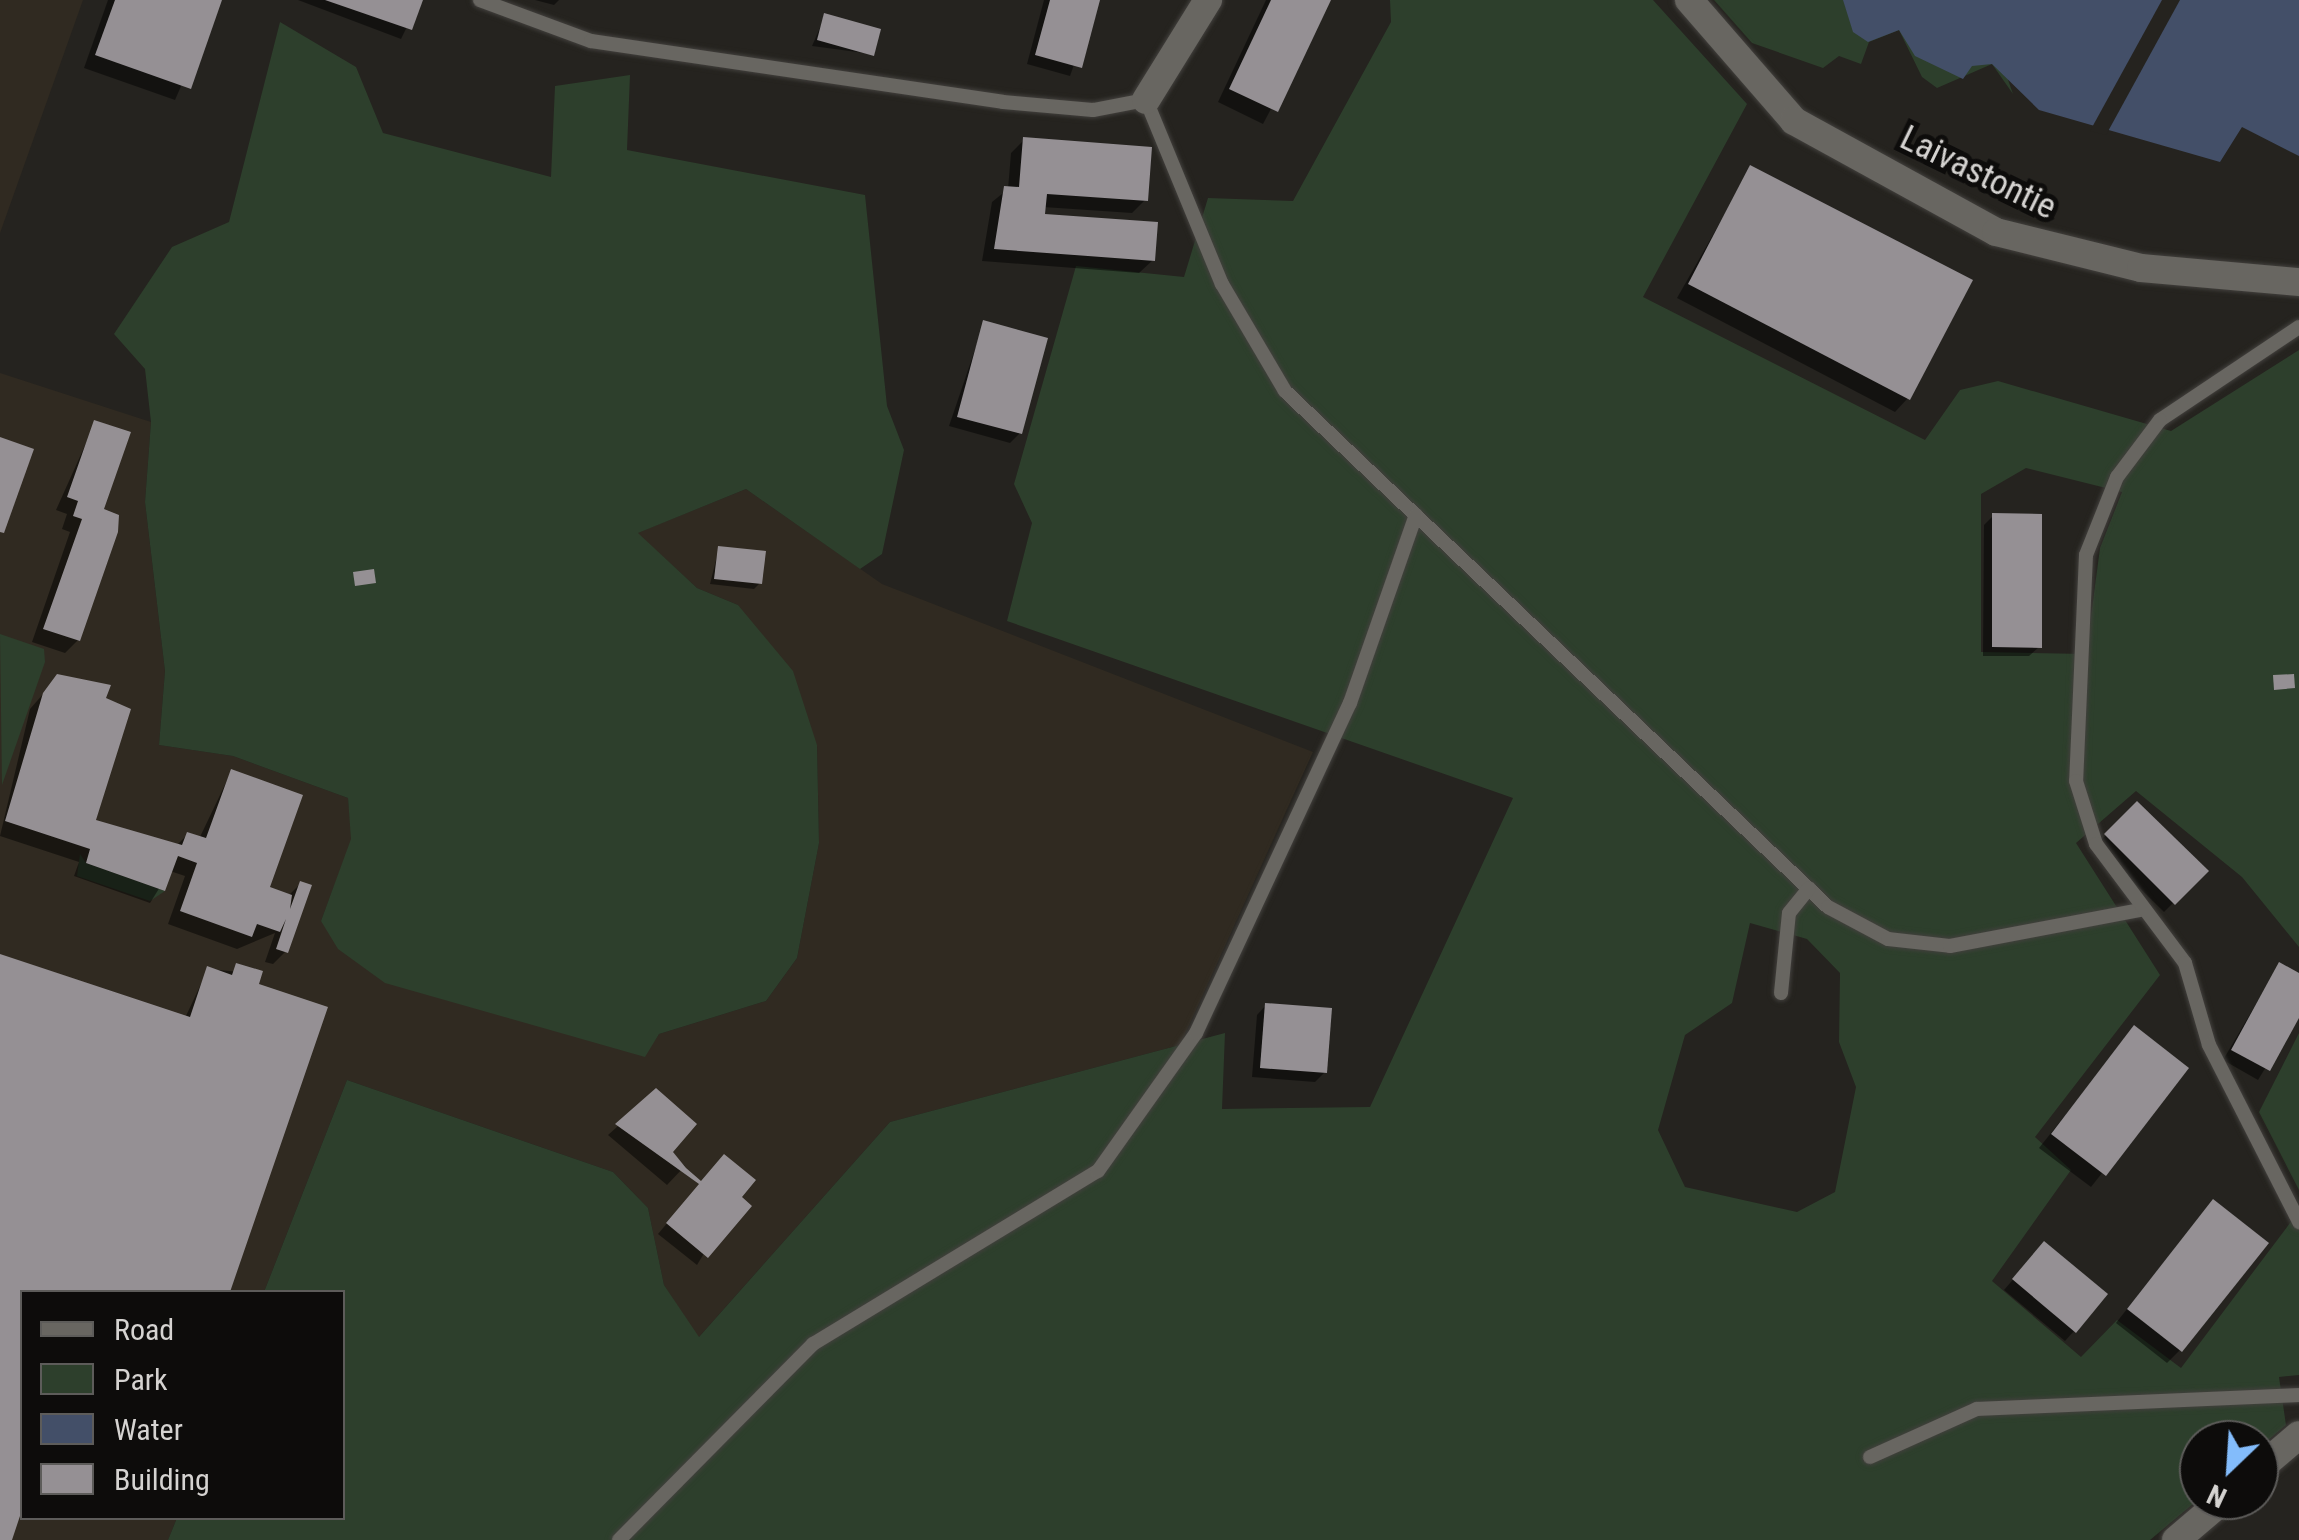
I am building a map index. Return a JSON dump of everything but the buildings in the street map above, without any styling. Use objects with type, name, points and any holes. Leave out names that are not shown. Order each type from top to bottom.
[{"type":"street","points":[[1146,100],[1208,0]]},
{"type":"street","name":"Laivastontie","points":[[1689,0],[1794,121],[1996,232],[2141,268],[2299,282]]},
{"type":"street","points":[[2279,1452],[2299,1435]]},
{"type":"street","points":[[2176,1540],[2200,1520]]},
{"type":"lane","points":[[480,0],[592,41],[1003,102],[1093,110],[1146,100],[1222,284],[1285,391],[1809,888],[1888,939],[1950,946],[2034,937],[2145,909]]},
{"type":"lane","points":[[2299,328],[2160,420],[2118,478],[2086,555],[2076,781],[2096,844],[2185,963],[2208,1045],[2299,1222]]},
{"type":"lane","points":[[619,1540],[813,1344],[1098,1171],[1196,1033],[1350,703],[1416,515]]},
{"type":"lane","points":[[1781,992],[1789,914],[1809,888]]},
{"type":"lane","points":[[1870,1458],[1977,1410],[2299,1394]]},
{"type":"shaded area","points":[[0,0],[83,0],[0,233]]},
{"type":"shaded area","points":[[0,373],[151,422],[145,502],[165,671],[159,745],[233,756],[348,798],[352,839],[321,921],[644,1056],[659,1034],[766,1001],[797,958],[819,843],[817,745],[738,605],[697,588],[637,533],[746,489],[882,584],[1313,752],[1180,1045],[890,1122],[698,1338],[664,1285],[648,1208],[613,1172],[347,1080],[265,1290],[20,1290],[20,1520],[176,1520],[168,1540],[0,1540]]},
{"type":"green space","points":[[1390,0],[1653,0],[1747,104],[1643,297],[1925,440],[1960,390],[1998,381],[2171,431],[2299,350],[2299,947],[2242,877],[2136,791],[2076,843],[2160,975],[2035,1137],[2071,1170],[1992,1281],[2081,1357],[2117,1320],[2181,1368],[2299,1211],[2299,1375],[2279,1377],[2286,1425],[2279,1431],[2279,1420],[2179,1420],[2179,1516],[2150,1540],[168,1540],[176,1520],[345,1520],[345,1290],[265,1290],[347,1080],[613,1172],[648,1208],[664,1285],[699,1337],[890,1122],[1225,1033],[1222,1109],[1370,1107],[1513,798],[1007,621],[1032,523],[1014,484],[1076,266],[1184,277],[1208,198],[1293,201],[1391,22]],"holes":[[[2026,468],[2122,492],[2100,548],[2086,654],[1981,652],[1981,494]],[[1750,923],[1807,939],[1840,973],[1839,1042],[1856,1087],[1835,1192],[1797,1212],[1685,1187],[1658,1130],[1685,1035],[1732,1003]]]},
{"type":"green space","points":[[1714,0],[1958,0],[1991,31],[2013,94],[1992,64],[1937,88],[1922,77],[1899,30],[1869,42],[1861,64],[1839,56],[1823,68],[1752,43]]},
{"type":"green space","points":[[280,22],[356,67],[383,133],[551,177],[555,86],[630,75],[627,150],[865,195],[887,406],[904,450],[882,554],[860,569],[746,489],[638,533],[697,588],[738,605],[793,671],[817,745],[819,843],[797,958],[766,1001],[659,1034],[645,1057],[385,983],[338,949],[321,921],[351,839],[348,798],[233,756],[159,745],[165,671],[145,502],[151,422],[145,369],[114,334],[172,247],[229,222]]},
{"type":"green space","points":[[0,634],[44,649],[45,662],[2,785]]},
{"type":"green space","points":[[80,854],[86,863],[165,891],[150,901],[77,876]]},
{"type":"green space","points":[[2299,1033],[2299,1190],[2259,1112]]},
{"type":"water","points":[[1843,0],[2299,0],[2299,156],[2242,127],[2220,162],[2039,110],[1992,64],[1972,66],[1963,79],[1915,56],[1899,30],[1868,42],[1853,32]]},
{"type":"pier","points":[[2162,0],[2180,0],[2106,135],[2090,131]]}]
